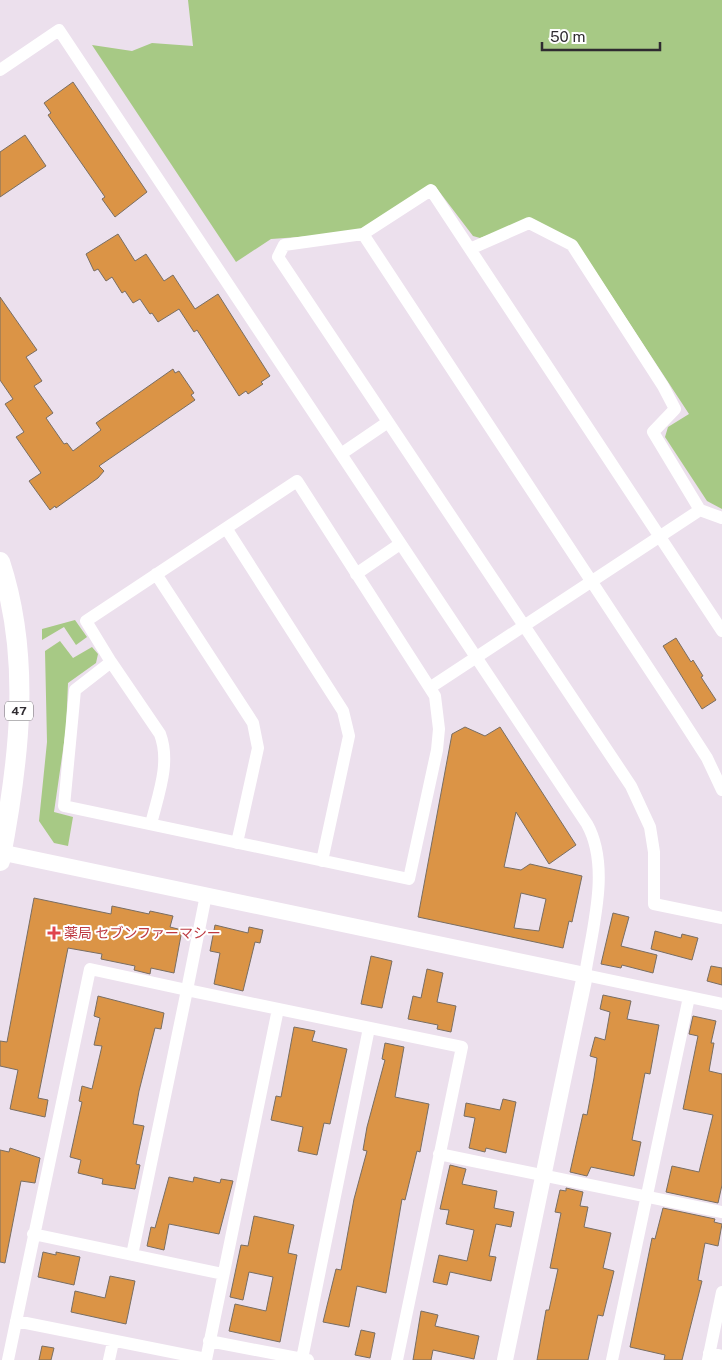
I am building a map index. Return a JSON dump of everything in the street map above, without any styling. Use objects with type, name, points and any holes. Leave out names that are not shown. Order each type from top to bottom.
[{"type":"main road","name":"47","points":[[0,562],[13,622],[19,675],[19,739],[1,855]]},
{"type":"street","points":[[0,70],[59,30],[587,824],[595,841],[599,885],[585,976],[504,1360]]},
{"type":"street","points":[[722,631],[431,190],[364,234],[284,245],[278,258],[631,786],[650,827],[654,852],[654,904],[722,918]]},
{"type":"street","points":[[470,249],[529,223],[572,245],[663,386],[675,409],[653,432],[700,510],[722,518]]},
{"type":"street","points":[[364,234],[688,728],[707,758],[722,790]]},
{"type":"street","points":[[341,454],[388,422]]},
{"type":"street","points":[[111,662],[75,690],[64,806],[409,879],[437,750],[439,729],[435,696],[297,482],[86,621],[111,662],[156,727],[164,745],[165,764],[151,824]]},
{"type":"street","points":[[430,687],[700,510]]},
{"type":"street","points":[[226,528],[343,710],[348,725],[349,736],[322,860]]},
{"type":"street","points":[[356,574],[400,544]]},
{"type":"street","points":[[156,574],[253,723],[258,748],[237,843]]},
{"type":"street","points":[[1,855],[206,895],[722,1004]]},
{"type":"street","points":[[132,1255],[206,895]]},
{"type":"street","points":[[8,1360],[90,969],[462,1047],[397,1360]]},
{"type":"street","points":[[612,1360],[689,997]]},
{"type":"street","points":[[16,1321],[206,1360],[278,1009]]},
{"type":"street","points":[[210,1341],[305,1359],[369,1028]]},
{"type":"street","points":[[439,1154],[647,1195],[722,1212]]},
{"type":"street","points":[[33,1234],[223,1274]]},
{"type":"street","points":[[713,1356],[722,1292]]},
{"type":"street","points":[[109,1360],[113,1342]]},
{"type":"green space","points":[[188,0],[722,0],[722,509],[707,501],[665,437],[668,427],[689,414],[577,243],[533,219],[480,238],[473,236],[435,186],[354,233],[271,239],[236,262],[92,45],[132,51],[152,43],[193,46]]},
{"type":"green space","points":[[75,620],[87,637],[76,645],[64,627],[42,640],[42,629]]},
{"type":"green space","points":[[60,641],[73,658],[92,647],[98,654],[96,663],[68,683],[66,729],[54,812],[73,817],[68,846],[54,843],[39,821],[47,742],[45,651]]},
{"type":"building","points":[[73,82],[147,192],[115,217],[102,199],[105,197],[48,115],[51,113],[44,103]]},
{"type":"building","points":[[25,135],[46,166],[0,197],[0,152]]},
{"type":"building","points":[[118,234],[135,261],[146,254],[164,281],[173,275],[195,309],[218,294],[270,376],[261,382],[263,384],[248,394],[246,391],[239,396],[197,330],[194,332],[179,309],[158,322],[140,299],[133,303],[125,291],[122,293],[112,277],[106,281],[98,269],[94,271],[86,254]]},
{"type":"building","points":[[0,297],[37,350],[26,357],[42,381],[34,386],[53,413],[46,418],[64,444],[67,443],[73,451],[101,430],[96,423],[173,369],[175,373],[179,371],[194,393],[191,395],[195,400],[99,466],[104,471],[98,478],[56,508],[55,506],[50,510],[29,481],[41,473],[16,437],[24,432],[5,404],[13,399],[0,380]]},
{"type":"building","points":[[676,638],[691,662],[693,660],[703,676],[701,677],[716,700],[702,709],[663,646]]},
{"type":"building","points":[[465,727],[485,736],[500,727],[576,845],[549,864],[516,812],[504,867],[521,870],[530,864],[582,876],[572,922],[569,921],[563,948],[418,917],[452,734]],"holes":[[[521,893],[546,899],[539,931],[514,928]]]},
{"type":"building","points":[[34,898],[111,914],[112,906],[149,914],[150,911],[173,916],[170,927],[182,930],[174,973],[151,968],[150,974],[134,970],[135,966],[101,959],[102,954],[68,948],[38,1098],[48,1100],[45,1117],[10,1109],[18,1070],[0,1066],[0,1041],[7,1042]]},
{"type":"building","points":[[613,913],[629,917],[621,946],[657,955],[653,973],[622,965],[621,968],[601,964]]},
{"type":"building","points":[[215,925],[248,933],[249,927],[263,930],[260,943],[255,942],[243,991],[214,984],[220,953],[210,951]]},
{"type":"building","points":[[655,931],[681,938],[682,934],[698,938],[692,960],[651,949]]},
{"type":"building","points":[[371,956],[392,961],[382,1008],[361,1004]]},
{"type":"building","points":[[711,966],[722,968],[722,985],[707,981]]},
{"type":"building","points":[[427,969],[443,973],[437,1002],[456,1006],[451,1032],[437,1029],[438,1025],[408,1019],[413,996],[421,998]]},
{"type":"building","points":[[603,995],[631,1001],[627,1019],[659,1025],[650,1074],[645,1073],[632,1140],[641,1142],[634,1176],[591,1167],[587,1176],[570,1172],[583,1114],[587,1115],[594,1078],[597,1058],[590,1056],[595,1037],[605,1040],[610,1012],[600,1009]]},
{"type":"building","points":[[98,996],[164,1013],[161,1029],[155,1028],[139,1091],[133,1124],[144,1126],[136,1164],[140,1165],[135,1189],[102,1184],[103,1179],[78,1173],[81,1160],[70,1157],[82,1102],[79,1101],[82,1086],[92,1089],[102,1046],[94,1045],[100,1018],[94,1016]]},
{"type":"building","points":[[693,1016],[716,1021],[711,1043],[714,1043],[709,1071],[722,1074],[722,1185],[718,1203],[666,1192],[672,1166],[699,1172],[713,1115],[683,1109],[698,1036],[689,1034]]},
{"type":"building","points":[[294,1027],[315,1031],[312,1041],[347,1049],[330,1124],[324,1123],[317,1155],[298,1151],[303,1127],[271,1120],[276,1096],[281,1097]]},
{"type":"building","points":[[385,1043],[404,1047],[395,1097],[429,1104],[420,1152],[417,1151],[405,1200],[402,1199],[386,1293],[357,1286],[349,1327],[323,1322],[336,1269],[341,1270],[354,1199],[367,1151],[363,1150],[367,1127],[385,1060],[382,1059]]},
{"type":"building","points":[[503,1099],[516,1102],[506,1153],[486,1148],[485,1152],[469,1148],[475,1118],[464,1116],[466,1103],[500,1110]]},
{"type":"building","points":[[10,1148],[40,1158],[35,1183],[21,1181],[5,1263],[0,1262],[0,1150],[9,1152]]},
{"type":"building","points":[[450,1165],[466,1169],[462,1184],[497,1191],[494,1208],[514,1212],[511,1227],[496,1224],[489,1256],[496,1257],[491,1281],[450,1272],[447,1285],[433,1282],[439,1255],[467,1261],[474,1230],[446,1224],[449,1210],[440,1209]]},
{"type":"building","points":[[169,1177],[193,1182],[194,1177],[220,1183],[221,1179],[233,1181],[219,1234],[169,1224],[164,1250],[147,1246],[151,1227],[155,1228]]},
{"type":"building","points":[[566,1188],[583,1192],[580,1206],[588,1207],[584,1227],[611,1233],[603,1268],[614,1271],[603,1316],[598,1315],[588,1360],[537,1360],[546,1310],[549,1310],[558,1269],[550,1268],[561,1213],[555,1212],[560,1190],[566,1191]]},
{"type":"building","points":[[663,1208],[715,1219],[714,1222],[722,1224],[718,1246],[705,1243],[698,1280],[702,1281],[682,1360],[664,1360],[665,1355],[630,1347],[652,1238],[655,1239]]},
{"type":"building","points":[[254,1216],[294,1225],[288,1253],[297,1255],[280,1342],[229,1331],[235,1304],[266,1311],[273,1277],[249,1272],[243,1300],[230,1297],[241,1245],[248,1246]]},
{"type":"building","points":[[43,1252],[56,1255],[56,1252],[80,1257],[74,1285],[38,1277]]},
{"type":"building","points":[[110,1276],[135,1281],[126,1324],[71,1312],[75,1291],[105,1298]]},
{"type":"building","points":[[421,1311],[438,1315],[435,1326],[479,1336],[474,1359],[433,1350],[431,1360],[413,1360]]},
{"type":"building","points":[[361,1330],[375,1333],[370,1358],[355,1355]]},
{"type":"building","points":[[42,1346],[54,1348],[51,1360],[39,1360]]},
{"type":"place","name":"薬局 セブンファーマシー","points":[[54,933]]}]
